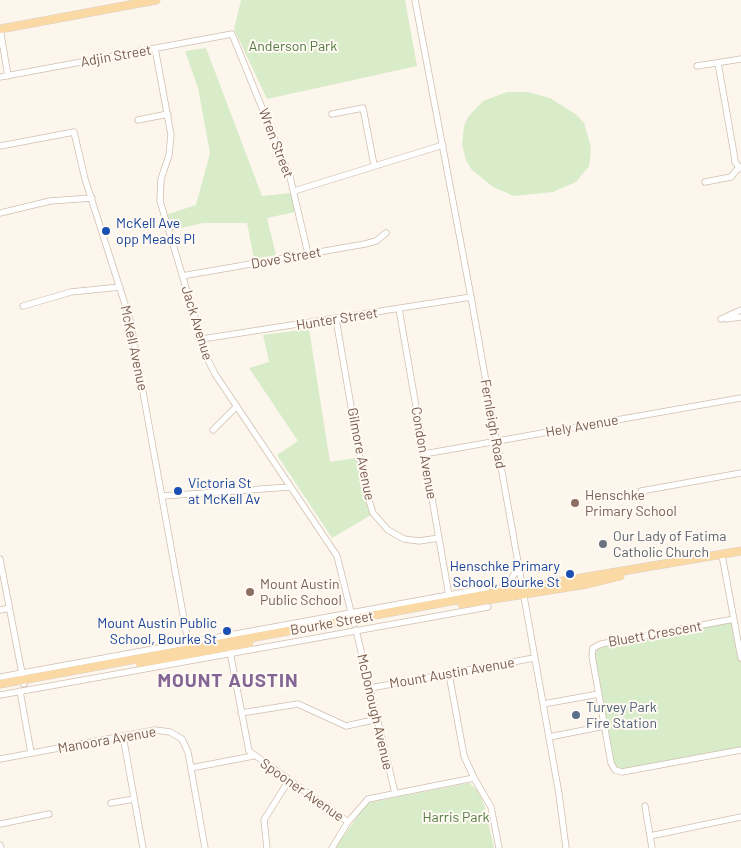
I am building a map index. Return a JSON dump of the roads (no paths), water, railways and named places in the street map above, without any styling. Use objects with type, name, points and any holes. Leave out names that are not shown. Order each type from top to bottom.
[{"type":"main road","points":[[0,29],[156,0]]},
{"type":"main road","name":"Bourke Street","points":[[354,621],[447,610],[523,592],[741,552]]},
{"type":"main road","name":"Bourke Street","points":[[0,684],[230,648],[470,598],[523,592]]},
{"type":"main road","name":"Bourke Street","points":[[0,689],[22,682]]},
{"type":"street","name":"Fernleigh Road","points":[[416,0],[497,442],[549,736],[566,848]]},
{"type":"street","points":[[0,29],[8,76]]},
{"type":"street","name":"Adjin Street","points":[[0,77],[232,34]]},
{"type":"street","name":"Wren Street","points":[[232,34],[286,166],[294,191],[308,254]]},
{"type":"street","name":"Jack Avenue","points":[[155,48],[168,114],[171,144],[161,179],[160,201],[210,367],[337,556],[354,621]]},
{"type":"street","points":[[697,66],[741,59]]},
{"type":"street","points":[[705,182],[731,177],[740,168],[734,154],[718,62]]},
{"type":"street","points":[[332,114],[363,108],[374,165]]},
{"type":"street","points":[[138,120],[168,114]]},
{"type":"street","name":"McKell Avenue","points":[[0,146],[74,132],[92,198],[130,320],[188,642]]},
{"type":"street","points":[[294,191],[443,144]]},
{"type":"street","points":[[0,213],[50,201],[92,198]]},
{"type":"street","name":"Dove Street","points":[[182,276],[371,243],[380,239],[386,233]]},
{"type":"street","points":[[23,306],[71,292],[120,287]]},
{"type":"street","name":"Hunter Street","points":[[202,339],[471,298]]},
{"type":"street","name":"Condon Avenue","points":[[399,309],[449,596]]},
{"type":"street","name":"Gilmore Avenue","points":[[336,319],[365,488],[374,513],[388,530],[404,539],[419,541],[439,538]]},
{"type":"street","name":"Hely Avenue","points":[[424,454],[741,398]]},
{"type":"street","points":[[213,430],[236,407]]},
{"type":"street","points":[[641,491],[741,473]]},
{"type":"street","points":[[162,496],[290,487]]},
{"type":"street","points":[[722,555],[741,658]]},
{"type":"street","points":[[0,559],[22,682],[31,753]]},
{"type":"street","points":[[470,598],[505,587],[514,577],[518,564]]},
{"type":"street","name":"Bourke Street","points":[[230,648],[354,621],[487,588]]},
{"type":"street","name":"Bourke Street","points":[[447,610],[488,607]]},
{"type":"street","points":[[0,610],[10,608]]},
{"type":"street","name":"Bluett Crescent","points":[[734,619],[596,645],[592,656],[611,764],[618,772],[741,750]]},
{"type":"street","name":"Bourke Street","points":[[0,695],[22,682],[188,642],[354,621]]},
{"type":"street","name":"McDonough Avenue","points":[[354,621],[395,793]]},
{"type":"street","name":"Spooner Avenue","points":[[230,648],[247,746],[253,756],[348,822]]},
{"type":"street","name":"Mount Austin Avenue","points":[[370,688],[534,658]]},
{"type":"street","points":[[449,674],[464,756],[490,807],[499,848]]},
{"type":"street","name":"Bourke Street","points":[[0,677],[22,682]]},
{"type":"street","points":[[543,704],[599,694]]},
{"type":"street","points":[[241,713],[298,704],[346,726],[378,719]]},
{"type":"street","points":[[549,736],[605,726]]},
{"type":"street","name":"Manoora Avenue","points":[[0,759],[155,730],[170,732],[182,739],[186,745],[205,848]]},
{"type":"street","points":[[123,736],[143,848]]},
{"type":"street","points":[[191,768],[253,756]]},
{"type":"street","points":[[332,848],[364,801],[474,778]]},
{"type":"street","points":[[267,848],[264,820],[289,780]]},
{"type":"street","points":[[111,803],[134,799]]},
{"type":"street","points":[[645,806],[652,848]]},
{"type":"street","points":[[0,824],[49,814]]},
{"type":"street","points":[[650,836],[741,816]]},
{"type":"place","name":"McKell Ave opp Meads Pl","points":[[106,231]]},
{"type":"place","name":"Victoria St at McKell Av","points":[[178,491]]},
{"type":"place","name":"Henschke Primary School","points":[[575,503]]},
{"type":"place","name":"Our Lady of Fatima Catholic Church","points":[[603,544]]},
{"type":"place","name":"Henschke Primary School, Bourke St","points":[[570,574]]},
{"type":"place","name":"Mount Austin Public School","points":[[250,592]]},
{"type":"place","name":"Mount Austin Public School, Bourke St","points":[[227,631]]},
{"type":"place","name":"Turvey Park Fire Station","points":[[576,715]]},
{"type":"district","name":"MOUNT AUSTIN","points":[[228,681]]},
{"type":"park label","name":"Anderson Park","points":[[293,46]]},
{"type":"park label","name":"Harris Park","points":[[456,817]]}]
